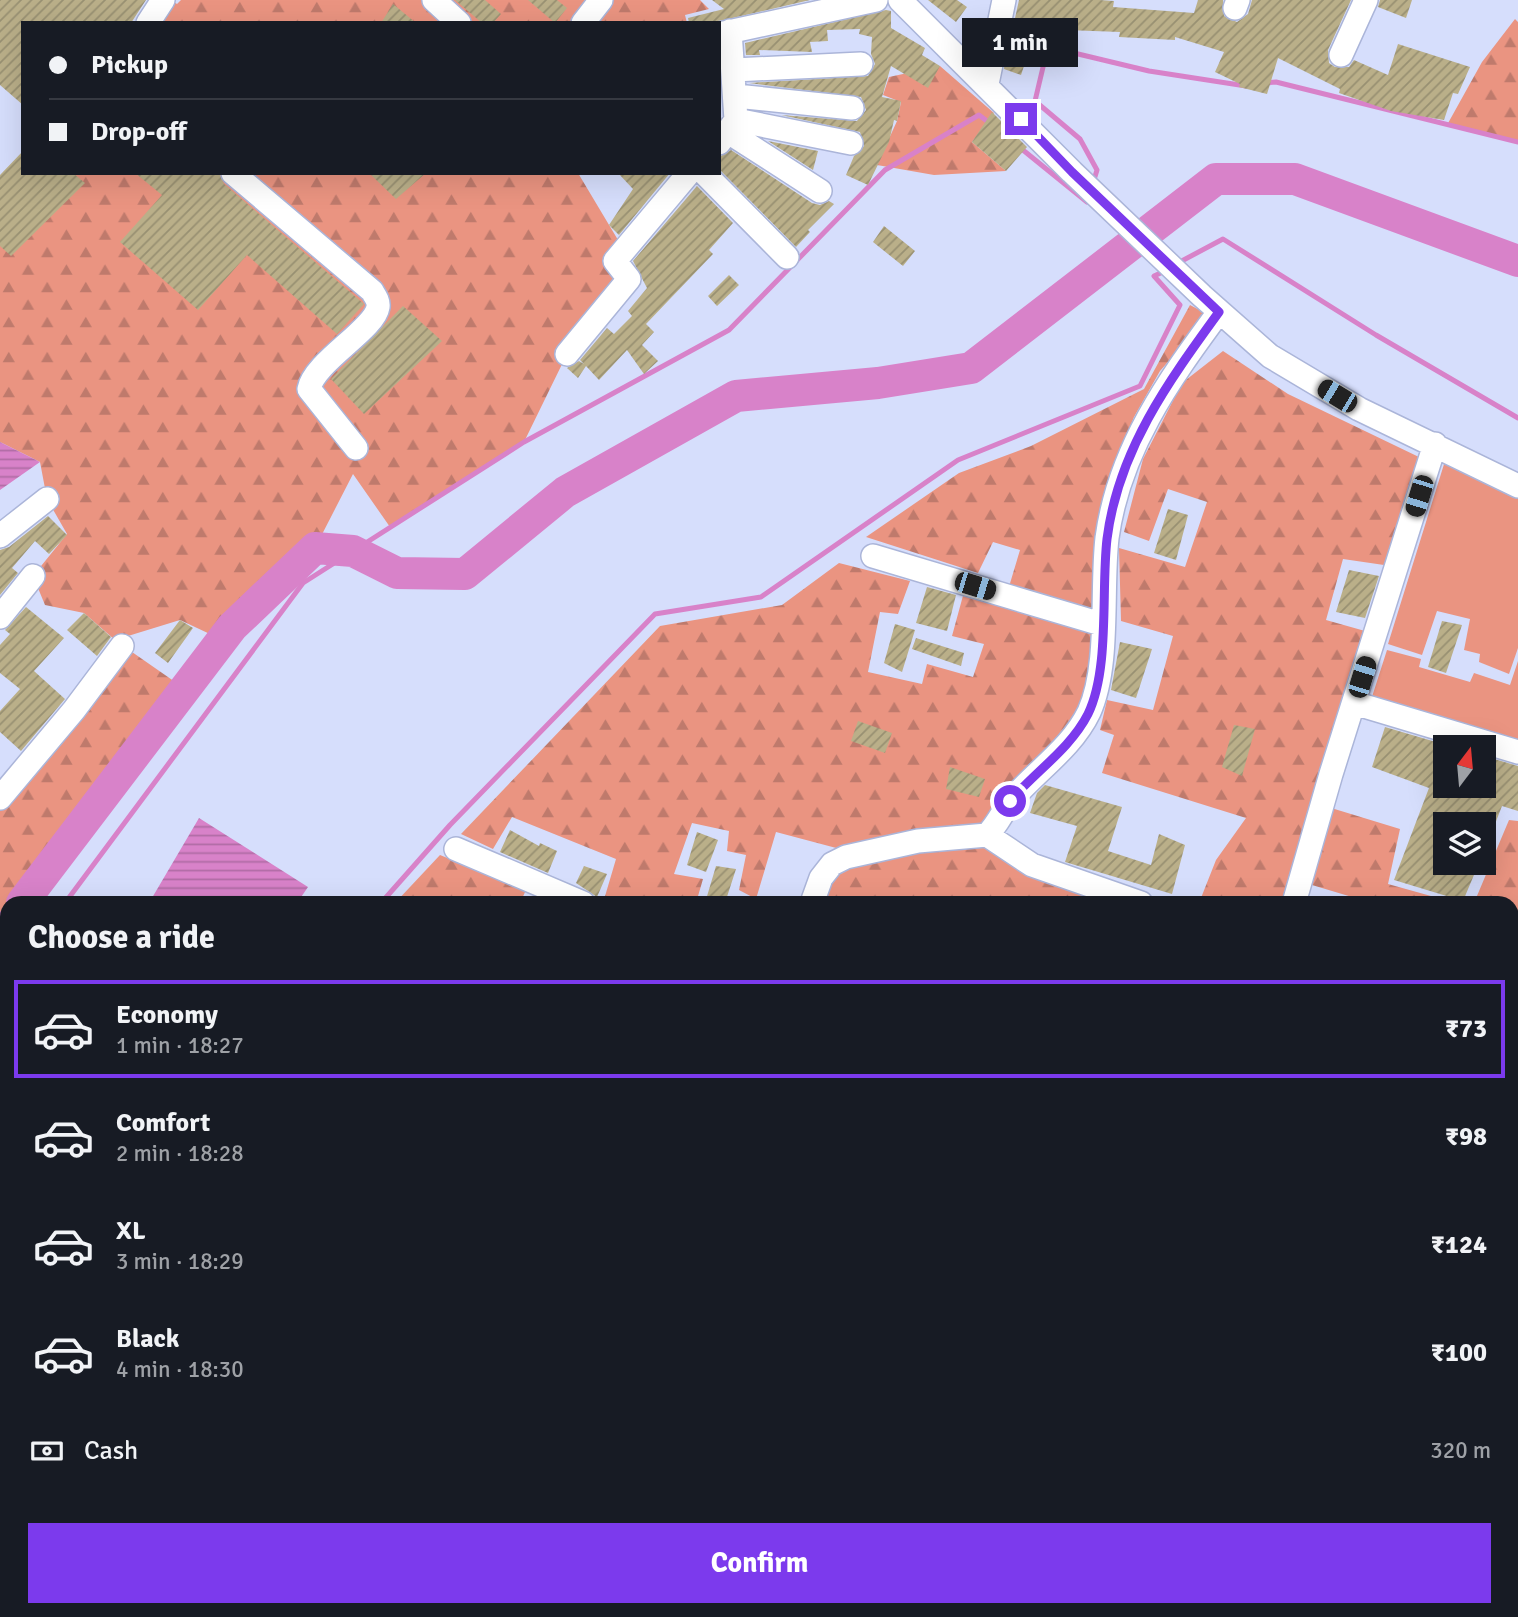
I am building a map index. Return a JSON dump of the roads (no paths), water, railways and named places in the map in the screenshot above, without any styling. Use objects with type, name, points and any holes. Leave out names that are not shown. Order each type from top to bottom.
[{"type":"street","points":[[149,21],[163,0]]},
{"type":"street","points":[[434,0],[457,21]]},
{"type":"street","points":[[585,21],[601,0]]},
{"type":"street","points":[[729,132],[736,96],[734,70],[725,32],[876,0]]},
{"type":"street","points":[[900,0],[987,84],[1072,172],[1219,312],[1270,356],[1360,409],[1518,486]]},
{"type":"street","points":[[987,84],[1004,0]]},
{"type":"street","points":[[1341,55],[1366,0]]},
{"type":"street","points":[[734,70],[861,64]]},
{"type":"street","points":[[736,96],[852,108]]},
{"type":"street","points":[[729,132],[851,143]]},
{"type":"street","points":[[729,132],[820,191]]},
{"type":"street","points":[[235,175],[372,291],[377,300],[374,315],[317,373],[309,388],[356,448]]},
{"type":"street","points":[[567,355],[629,279],[615,261],[688,175]]},
{"type":"street","points":[[706,175],[788,257]]},
{"type":"street","points":[[987,835],[1017,793],[1068,744],[1089,711],[1101,660],[1107,537],[1120,482],[1144,422],[1167,383],[1219,312]]},
{"type":"street","points":[[1301,896],[1354,703],[1436,444]]},
{"type":"street","points":[[0,536],[47,499]]},
{"type":"street","points":[[873,556],[1101,624]]},
{"type":"street","points":[[0,617],[33,576]]},
{"type":"street","points":[[0,798],[74,710],[122,646]]},
{"type":"street","points":[[1354,703],[1518,752]]},
{"type":"street","points":[[815,896],[821,878],[832,864],[846,857],[927,839],[987,835],[1032,864],[1121,896]]},
{"type":"street","points":[[456,849],[567,896]]},
{"type":"waterway","points":[[1093,183],[1097,170],[1080,139],[1035,101],[1044,63],[1074,53],[1149,71],[1246,86]]},
{"type":"waterway","points":[[1266,83],[1276,82],[1518,142]]},
{"type":"waterway","points":[[70,896],[303,583],[524,442],[729,330],[885,170],[979,115],[992,125]]},
{"type":"waterway","points":[[1018,146],[1087,202]]},
{"type":"waterway","points":[[27,896],[232,627],[315,548],[353,551],[397,573],[465,574],[565,492],[736,396],[878,383],[971,368],[1216,179],[1295,179],[1518,261]]},
{"type":"waterway","points":[[1176,264],[1223,239],[1376,335],[1518,418]]},
{"type":"waterway","points":[[387,896],[450,825],[655,614],[761,597],[958,460],[1140,386],[1180,305],[1154,276],[1165,271]]}]
